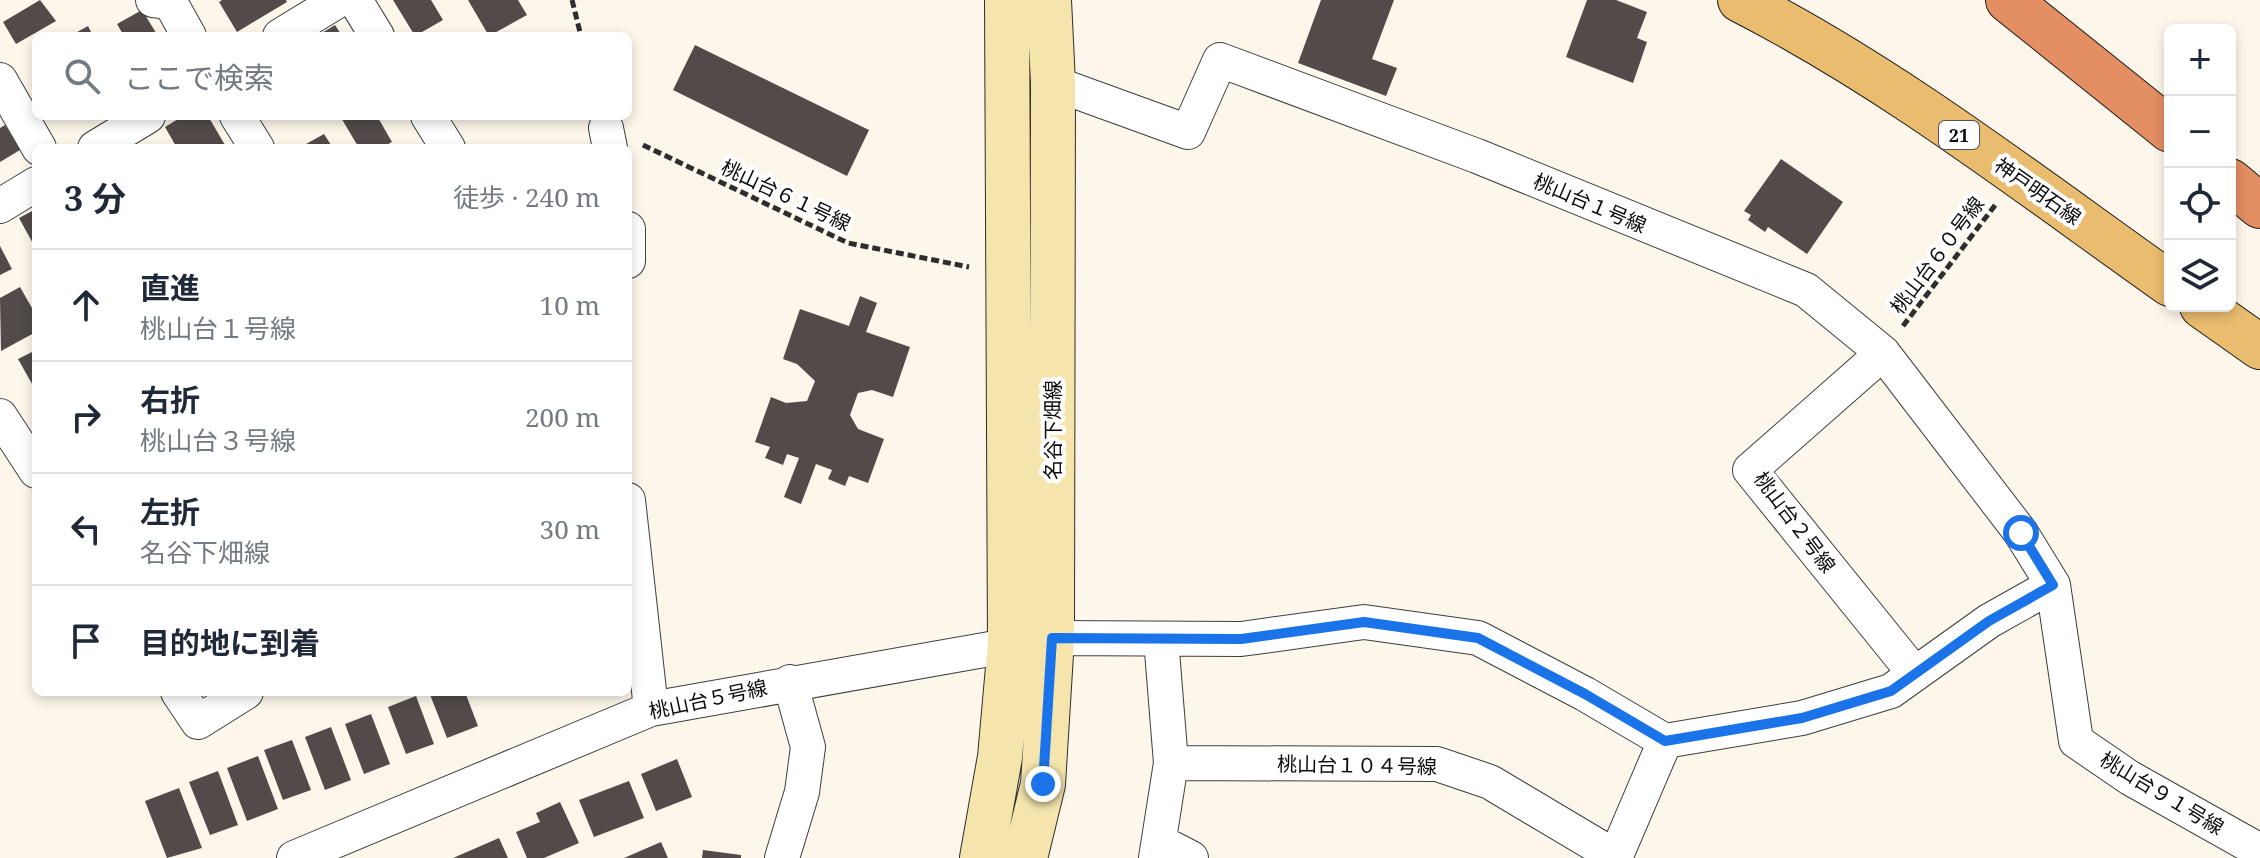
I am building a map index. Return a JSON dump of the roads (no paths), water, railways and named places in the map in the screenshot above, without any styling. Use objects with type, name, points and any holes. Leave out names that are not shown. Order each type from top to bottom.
[{"type":"highway","points":[[2008,0],[2164,125]]},
{"type":"highway","points":[[2236,186],[2260,206]]},
{"type":"main road","name":"神戸明石線","points":[[1740,0],[1807,34],[1880,80],[2164,280]]},
{"type":"main road","points":[[2210,312],[2260,347]]},
{"type":"street","points":[[153,0],[170,2],[187,32]]},
{"type":"street","points":[[287,32],[339,0]]},
{"type":"street","points":[[355,0],[375,32]]},
{"type":"street","name":"名谷下畑線","points":[[1007,0],[1009,275],[1031,641],[1043,784],[1025,858]]},
{"type":"street","name":"名谷下畑線","points":[[982,858],[1000,757],[1031,641],[1053,83],[1049,0]]},
{"type":"street","name":"桃山台１号線","points":[[1053,83],[1188,132],[1220,60],[1477,156],[1806,290],[1883,353],[2021,533],[2053,585]]},
{"type":"street","points":[[0,80],[37,144]]},
{"type":"street","points":[[102,144],[141,120]]},
{"type":"street","points":[[240,120],[254,144]]},
{"type":"street","points":[[430,120],[446,144]]},
{"type":"street","points":[[0,206],[32,186]]},
{"type":"street","name":"桃山台２号線","points":[[1883,353],[1750,470],[1915,674]]},
{"type":"street","points":[[0,416],[32,465]]},
{"type":"street","points":[[632,536],[651,709]]},
{"type":"street","points":[[1615,857],[1665,741],[1802,718],[1891,691],[1989,621],[2053,585]]},
{"type":"street","name":"桃山台９１号線","points":[[2053,585],[2076,741],[2130,778],[2260,851]]},
{"type":"street","name":"桃山台５号線","points":[[294,858],[651,709],[1031,641],[1241,639],[1364,622],[1478,638],[1585,694],[1665,741]]},
{"type":"street","points":[[1161,639],[1171,763],[1158,850],[1191,858]]},
{"type":"street","points":[[782,858],[802,792],[808,747],[790,682]]},
{"type":"street","points":[[181,696],[198,722],[240,696]]},
{"type":"street","name":"桃山台１０４号線","points":[[1171,763],[1437,764],[1490,782],[1615,857]]}]
